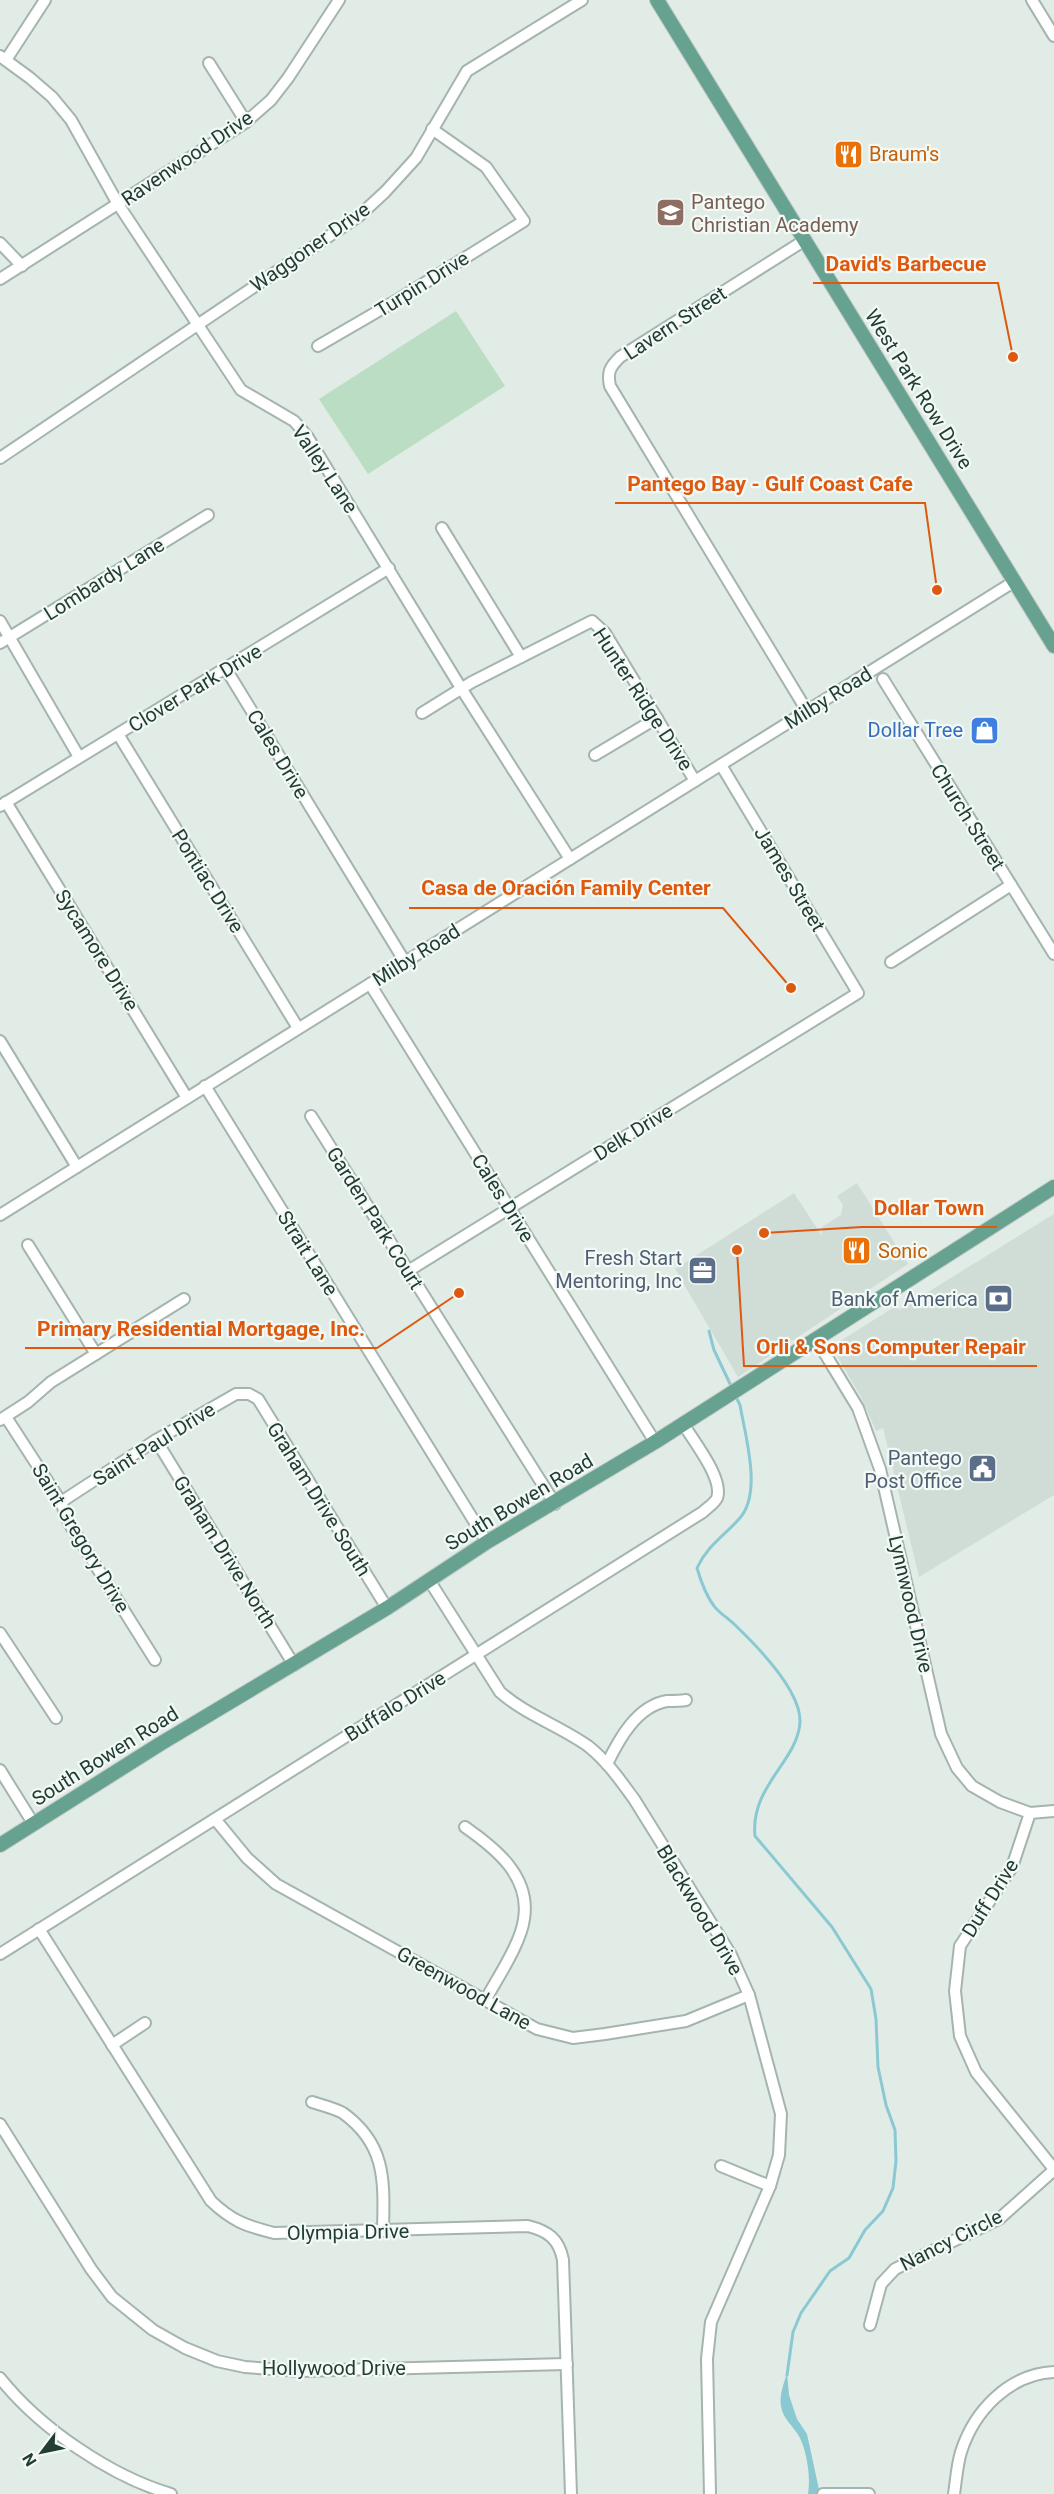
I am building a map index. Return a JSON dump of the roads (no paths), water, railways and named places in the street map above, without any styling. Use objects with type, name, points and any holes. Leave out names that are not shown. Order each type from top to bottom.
[{"type":"main road","name":"West Park Row Drive","points":[[657,0],[1054,646]]},
{"type":"main road","name":"South Bowen Road","points":[[0,1845],[160,1744],[387,1608],[487,1542],[656,1443],[1054,1187]]},
{"type":"street","points":[[3,58],[45,0]]},
{"type":"street","name":"Ravenwood Drive","points":[[0,279],[246,122],[271,100],[288,78],[339,0]]},
{"type":"street","name":"Waggoner Drive","points":[[0,458],[359,216],[416,158],[467,71],[582,0]]},
{"type":"street","points":[[1032,0],[1054,36]]},
{"type":"street","name":"Valley Lane","points":[[3,58],[52,97],[71,120],[118,204],[242,390],[294,421],[307,436],[461,688],[570,859]]},
{"type":"street","points":[[209,63],[246,122]]},
{"type":"street","name":"Turpin Drive","points":[[318,346],[399,299],[524,220],[486,167],[432,129]]},
{"type":"street","name":"Lavern Street","points":[[805,240],[620,357],[612,365],[608,375],[616,396],[807,711]]},
{"type":"street","points":[[0,243],[22,266]]},
{"type":"street","name":"Lombardy Lane","points":[[5,640],[208,514]]},
{"type":"street","points":[[442,528],[521,657]]},
{"type":"street","name":"Clover Park Drive","points":[[3,804],[389,568]]},
{"type":"street","name":"Milby Road","points":[[0,1215],[1015,581]]},
{"type":"street","points":[[0,621],[5,640],[79,757]]},
{"type":"street","name":"Hunter Ridge Drive","points":[[422,713],[461,688],[588,622],[596,622],[614,646],[695,781]]},
{"type":"street","name":"Cales Drive","points":[[226,669],[405,962]]},
{"type":"street","name":"Church Street","points":[[883,679],[1054,954]]},
{"type":"street","points":[[595,755],[657,718]]},
{"type":"street","name":"Pontiac Drive","points":[[118,734],[298,1028]]},
{"type":"street","name":"James Street","points":[[721,765],[858,993]]},
{"type":"street","name":"Sycamore Drive","points":[[3,804],[187,1098]]},
{"type":"street","points":[[891,962],[1011,885]]},
{"type":"street","name":"Cales Drive","points":[[370,984],[656,1443]]},
{"type":"street","name":"Delk Drive","points":[[408,1271],[858,993]]},
{"type":"street","points":[[0,1041],[77,1167]]},
{"type":"street","name":"Strait Lane","points":[[205,1086],[487,1542]]},
{"type":"street","name":"Garden Park Court","points":[[311,1116],[555,1504]]},
{"type":"street","points":[[28,1245],[96,1354]]},
{"type":"street","points":[[3,1418],[28,1402],[51,1382],[184,1299]]},
{"type":"street","name":"Lynnwood Drive","points":[[816,1339],[858,1408],[880,1469],[936,1712],[947,1747],[957,1768],[972,1786],[1000,1802],[1030,1813],[1054,1811]]},
{"type":"street","name":"Saint Paul Drive","points":[[61,1502],[156,1440],[236,1394],[249,1394]]},
{"type":"street","name":"Graham Drive South","points":[[249,1394],[258,1400],[387,1608]]},
{"type":"street","name":"Saint Gregory Drive","points":[[3,1418],[61,1502],[69,1523],[155,1660]]},
{"type":"street","name":"Buffalo Drive","points":[[0,1954],[703,1512],[716,1500],[719,1486],[684,1425]]},
{"type":"street","name":"Graham Drive North","points":[[156,1440],[294,1665]]},
{"type":"street","name":"Blackwood Drive","points":[[429,1580],[475,1656],[500,1692],[516,1706],[586,1746],[607,1764],[634,1799],[720,1938],[749,1995],[781,2115],[779,2155],[770,2186],[711,2322],[707,2359],[710,2494]]},
{"type":"street","points":[[0,1633],[56,1718]]},
{"type":"street","points":[[607,1764],[617,1742],[638,1716],[659,1704],[686,1700]]},
{"type":"street","points":[[0,1770],[33,1824]]},
{"type":"street","name":"Duff Drive","points":[[1030,1813],[1012,1868],[960,1946],[955,1991],[960,2036],[976,2072],[1054,2170]]},
{"type":"street","name":"Greenwood Lane","points":[[215,1819],[247,1858],[276,1884],[537,2029],[573,2038],[686,2021],[749,1995]]},
{"type":"street","points":[[465,1827],[493,1847],[511,1866],[523,1891],[525,1919],[517,1940],[486,1999]]},
{"type":"street","name":"Olympia Drive","points":[[39,1929],[211,2201],[227,2217],[274,2234],[528,2226],[542,2230],[555,2239],[561,2248],[563,2260],[571,2494]]},
{"type":"street","points":[[112,2045],[145,2023]]},
{"type":"street","points":[[312,2102],[342,2112],[365,2135],[380,2160],[384,2181],[383,2231]]},
{"type":"street","name":"Hollywood Drive","points":[[0,2124],[91,2270],[112,2297],[153,2330],[185,2348],[217,2361],[245,2367],[299,2371],[567,2364]]},
{"type":"street","points":[[721,2166],[770,2186]]},
{"type":"street","name":"Nancy Circle","points":[[870,2325],[881,2284],[895,2269],[999,2219],[1054,2170]]},
{"type":"street","points":[[954,2494],[960,2454],[972,2424],[1000,2392],[1016,2381],[1054,2372]]},
{"type":"street","points":[[0,2378],[38,2417],[80,2448],[121,2475],[171,2494]]},
{"type":"street","points":[[823,2494],[869,2494]]},
{"type":"water","points":[[787,2373],[789,2395],[797,2419],[807,2434],[820,2494],[808,2494],[809,2473],[805,2451],[800,2438],[782,2411],[782,2389]]},
{"type":"waterway","points":[[709,1331],[714,1350],[732,1388]]},
{"type":"waterway","points":[[736,1397],[740,1405],[748,1448],[750,1495],[739,1519],[711,1547],[697,1568],[708,1597],[714,1606],[754,1644],[785,1682],[798,1709],[800,1722],[791,1749],[760,1803],[755,1818],[755,1836],[832,1927],[871,1989],[876,2019],[878,2067],[886,2105],[895,2130],[896,2161],[893,2188],[883,2211],[865,2230],[849,2258],[830,2271],[801,2313],[793,2332],[787,2375]]},
{"type":"place","name":"Braum's","points":[[848,154]]},
{"type":"place","name":"Pantego Christian Academy","points":[[670,213]]},
{"type":"place","name":"David's Barbecue","points":[[1013,357]]},
{"type":"place","name":"Pantego Bay - Gulf Coast Cafe","points":[[937,590]]},
{"type":"place","name":"Dollar Tree","points":[[984,730]]},
{"type":"place","name":"Casa de Oración Family Center","points":[[791,988]]},
{"type":"place","name":"Dollar Town","points":[[764,1233]]},
{"type":"place","name":"Orli & Sons Computer Repair","points":[[737,1250]]},
{"type":"place","name":"Sonic","points":[[857,1251]]},
{"type":"place","name":"Fresh Start Mentoring, Inc","points":[[703,1270]]},
{"type":"place","name":"Primary Residential Mortgage, Inc.","points":[[459,1293]]},
{"type":"place","name":"Bank of America","points":[[999,1299]]},
{"type":"place","name":"Pantego Post Office","points":[[983,1469]]}]
